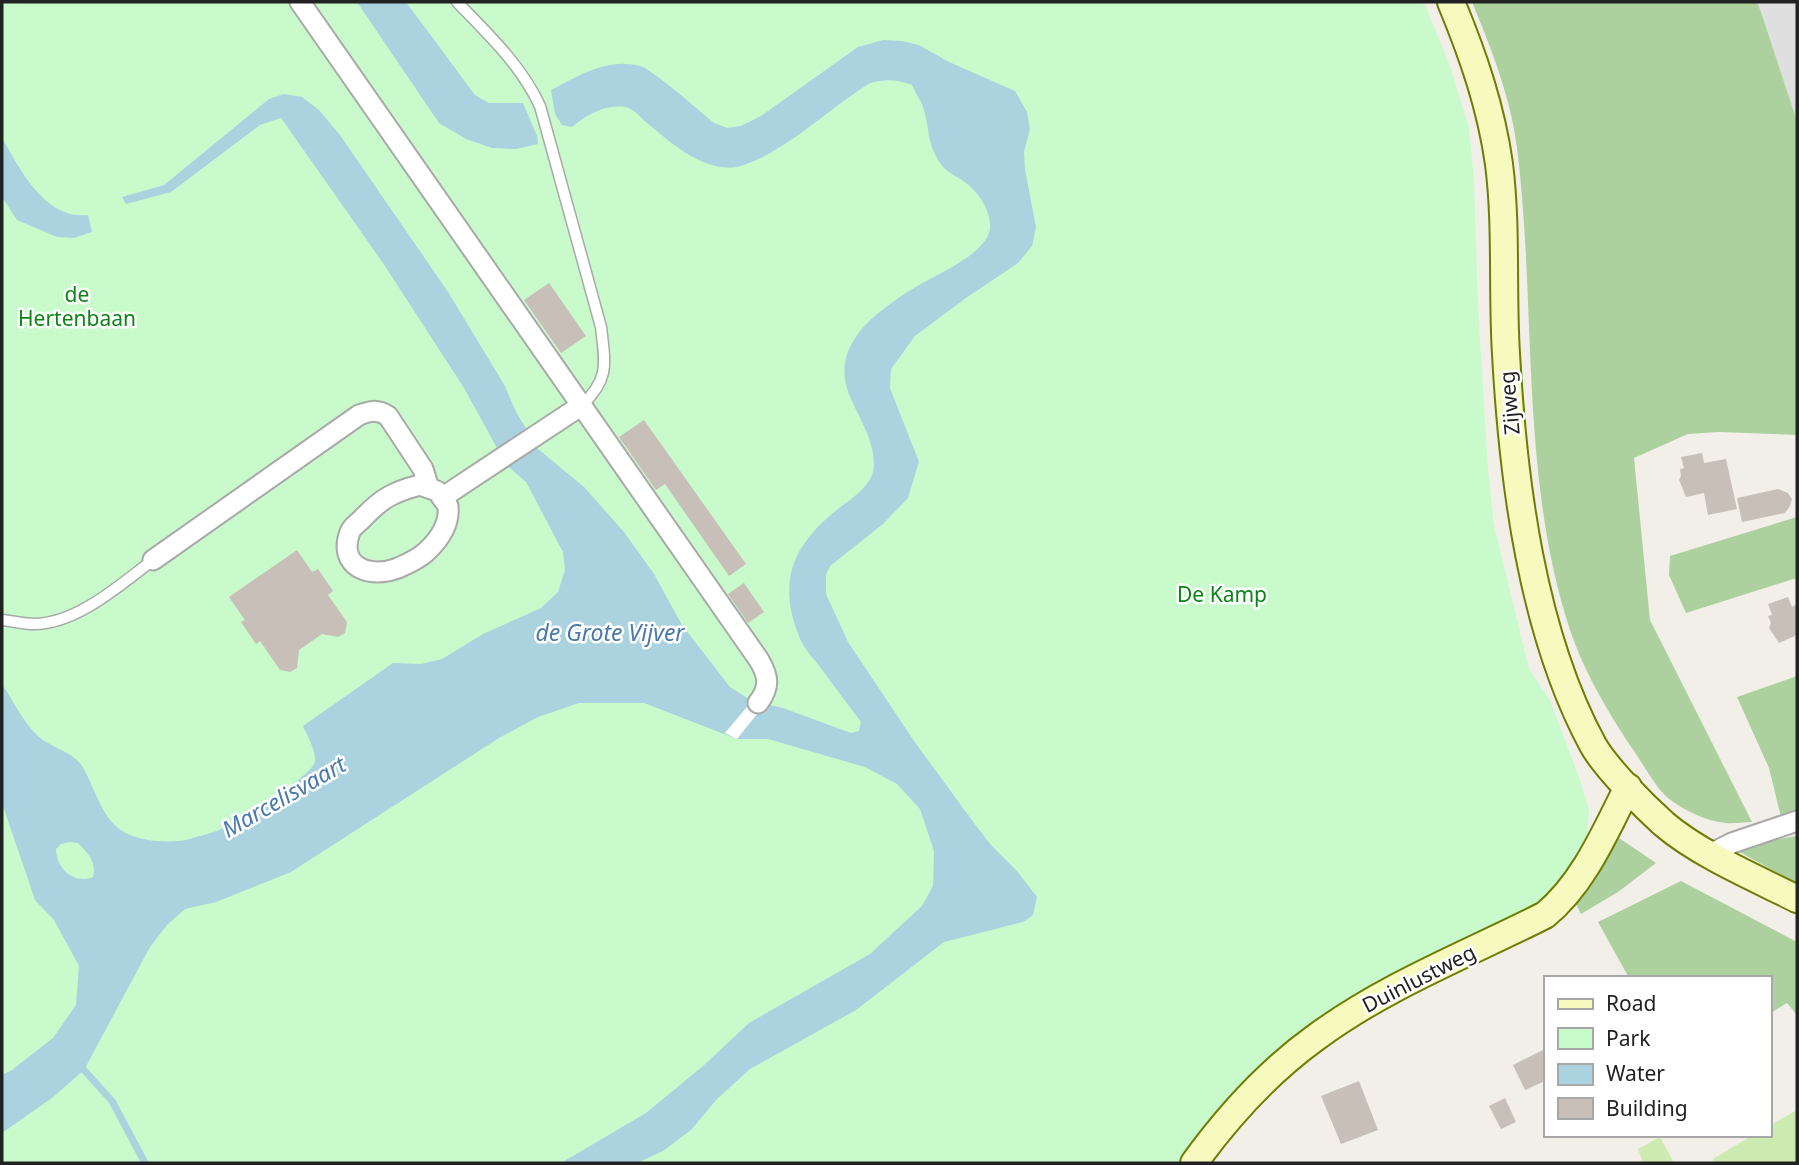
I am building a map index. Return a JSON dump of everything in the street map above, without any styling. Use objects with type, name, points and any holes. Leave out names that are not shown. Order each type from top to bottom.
[{"type":"street","points":[[300,2],[766,671],[767,688],[758,702]]},
{"type":"street","name":"Zijweg","points":[[1451,2],[1474,58],[1492,124],[1505,231],[1506,353],[1526,544],[1555,653],[1571,695],[1594,747],[1628,788],[1665,825],[1710,854],[1797,900]]},
{"type":"street","points":[[436,493],[503,457],[582,405]]},
{"type":"street","points":[[153,560],[359,415],[369,411],[380,411],[388,416],[449,513],[436,543],[416,560],[375,573],[364,571],[352,562],[348,548],[351,530],[378,501],[399,490],[420,485],[436,493]]},
{"type":"street","name":"Duinlustweg","points":[[1194,1163],[1222,1125],[1257,1088],[1314,1038],[1375,999],[1545,915],[1564,899],[1628,788]]},
{"type":"street","points":[[1710,854],[1732,843],[1797,821]]},
{"type":"lane","points":[[457,2],[517,66],[531,86],[540,106],[601,327],[605,358],[601,384],[582,405]]},
{"type":"lane","points":[[2,620],[36,624],[90,607],[153,560]]},
{"type":"shaded area","points":[[1757,2],[1797,2],[1797,121],[1761,12]]},
{"type":"green space","points":[[2,2],[1424,2],[1450,66],[1469,128],[1488,469],[1494,525],[1529,669],[1550,700],[1589,810],[1587,834],[1572,870],[1545,903],[1376,989],[1183,1163],[2,1163]]},
{"type":"green space","points":[[1472,2],[1757,2],[1761,12],[1797,121],[1797,435],[1719,432],[1688,434],[1634,458],[1650,620],[1752,822],[1728,823],[1710,820],[1681,807],[1663,794],[1606,708],[1570,630],[1554,571],[1536,451],[1527,269],[1517,148],[1499,74]]},
{"type":"green space","points":[[1797,517],[1797,578],[1686,613],[1669,575],[1670,556]]},
{"type":"green space","points":[[1797,676],[1797,813],[1781,817],[1769,768],[1737,697]]},
{"type":"green space","points":[[1797,836],[1797,884],[1738,851],[1742,845]]},
{"type":"green space","points":[[1619,838],[1656,863],[1618,892],[1581,914],[1576,904]]},
{"type":"green space","points":[[1681,881],[1797,942],[1797,1015],[1787,1003],[1771,1013],[1771,976],[1628,976],[1598,922]]},
{"type":"green space","points":[[1797,1110],[1797,1163],[1715,1163],[1713,1159],[1750,1137],[1771,1137],[1771,1125]]},
{"type":"green space","points":[[1660,1137],[1674,1163],[1643,1163],[1638,1149]]},
{"type":"water","points":[[357,2],[406,2],[475,95],[489,103],[523,103],[538,144],[516,149],[492,148],[466,139],[439,123]]},
{"type":"water","points":[[883,40],[919,45],[949,62],[1015,91],[1027,112],[1030,129],[1024,152],[1025,170],[1036,227],[1032,246],[1018,263],[915,336],[891,369],[890,388],[919,462],[908,498],[883,524],[830,566],[826,574],[826,594],[848,642],[914,741],[991,845],[1017,871],[1037,897],[1033,915],[1023,922],[944,942],[856,1010],[750,1069],[717,1099],[691,1130],[663,1151],[637,1163],[561,1163],[646,1113],[703,1066],[749,1023],[870,954],[922,906],[933,886],[934,851],[920,809],[897,784],[865,767],[768,739],[737,739],[644,703],[579,703],[538,717],[499,738],[291,872],[216,902],[185,909],[167,925],[150,947],[84,1070],[52,1098],[2,1133],[2,1075],[53,1038],[76,1005],[79,966],[54,920],[35,900],[3,806],[2,684],[38,736],[78,761],[104,811],[116,826],[124,832],[147,840],[186,840],[217,831],[272,799],[302,777],[315,761],[303,726],[393,663],[421,664],[442,659],[483,634],[541,608],[558,592],[565,570],[563,552],[526,482],[510,468],[464,388],[383,263],[281,118],[260,125],[171,192],[126,204],[122,197],[164,185],[269,99],[284,94],[302,97],[319,110],[340,135],[448,292],[505,386],[515,410],[538,449],[584,487],[624,532],[654,574],[682,625],[730,687],[752,701],[783,708],[851,733],[859,731],[861,722],[805,648],[793,619],[790,600],[790,582],[801,549],[826,519],[863,488],[873,471],[872,447],[851,400],[844,368],[849,350],[871,319],[914,288],[980,247],[990,228],[986,207],[973,189],[946,170],[938,159],[931,144],[922,104],[912,85],[901,82],[886,80],[870,83],[773,151],[740,166],[727,168],[714,166],[689,155],[628,108],[603,109],[572,127],[562,125],[555,114],[551,90],[605,66],[640,66],[665,82],[714,123],[727,128],[741,126],[761,116],[858,47]],"holes":[[[78,843],[93,863],[93,877],[73,877],[59,863],[56,849],[61,844]]]},
{"type":"water","points":[[2,138],[36,190],[59,209],[88,215],[92,232],[74,238],[57,237],[17,220],[2,197]]},
{"type":"pier","points":[[752,701],[765,704],[737,739],[725,733]]},
{"type":"building","points":[[549,283],[586,336],[561,353],[524,300]]},
{"type":"building","points":[[644,420],[746,564],[729,576],[665,484],[656,490],[619,437]]},
{"type":"building","points":[[1702,453],[1704,463],[1726,459],[1737,509],[1708,515],[1704,493],[1686,497],[1679,480],[1680,469],[1684,468],[1681,457]]},
{"type":"building","points":[[1778,489],[1788,493],[1792,499],[1785,513],[1742,522],[1737,498]]},
{"type":"building","points":[[297,550],[312,572],[318,569],[333,591],[328,595],[347,622],[345,633],[338,637],[322,634],[299,650],[297,668],[290,672],[280,670],[260,641],[256,644],[241,622],[245,620],[229,597]]},
{"type":"building","points":[[744,583],[764,612],[748,623],[728,594]]},
{"type":"building","points":[[1788,597],[1792,607],[1797,604],[1797,635],[1779,643],[1769,628],[1771,623],[1768,616],[1772,615],[1768,604]]},
{"type":"building","points":[[1544,1050],[1544,1081],[1525,1090],[1513,1065]]},
{"type":"building","points":[[1359,1081],[1378,1130],[1341,1144],[1321,1096]]},
{"type":"building","points":[[1505,1098],[1516,1122],[1501,1129],[1489,1106]]},
{"type":"waterway","points":[[84,1070],[112,1101],[145,1163]]},
{"type":"park label","name":"de Hertenbaan","points":[[77,307]]},
{"type":"park label","name":"De Kamp","points":[[1222,595]]},
{"type":"water label","name":"de Grote Vijver","points":[[610,633]]},
{"type":"water label","name":"Marcelisvaart","points":[[284,797]]}]
